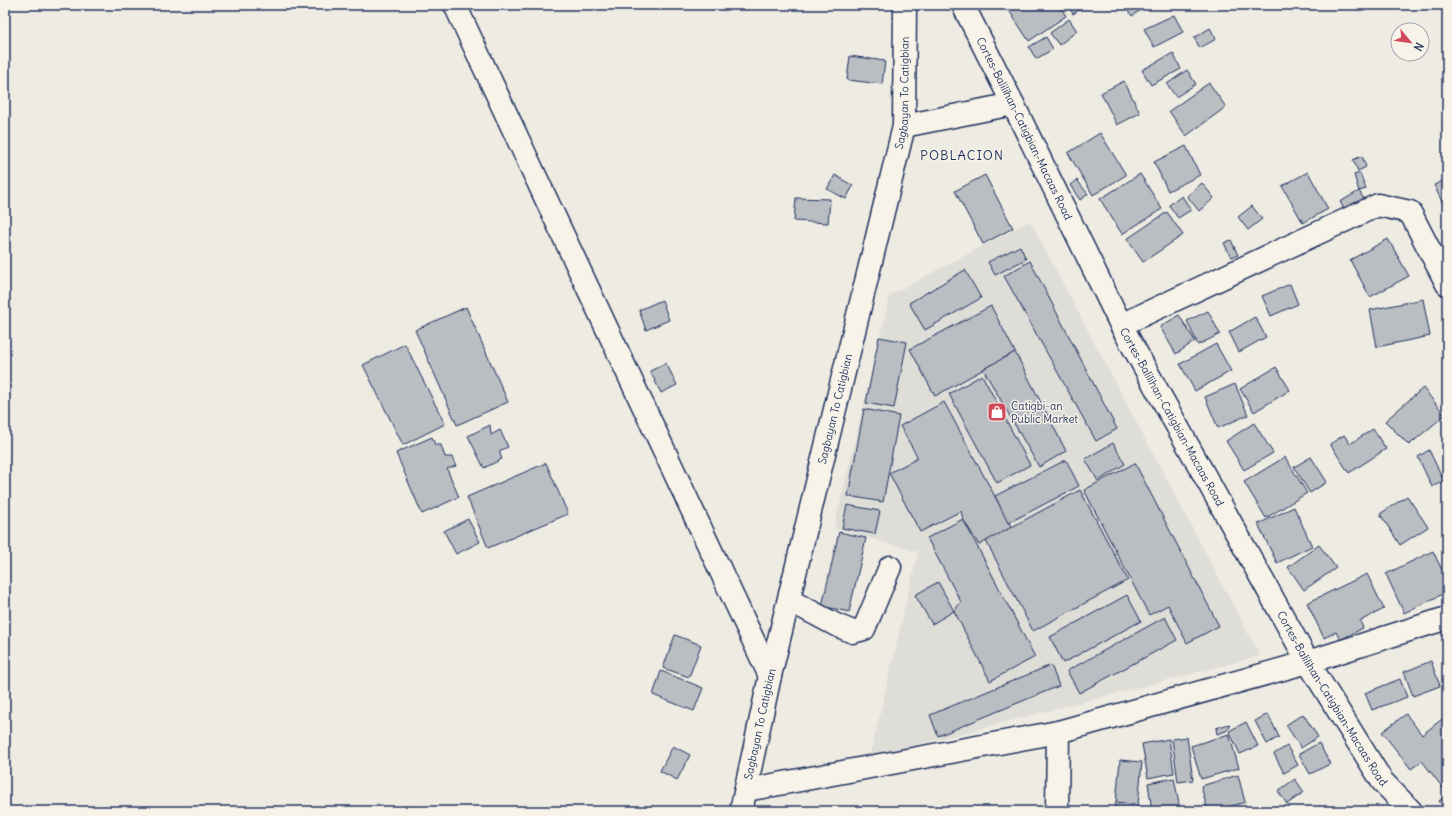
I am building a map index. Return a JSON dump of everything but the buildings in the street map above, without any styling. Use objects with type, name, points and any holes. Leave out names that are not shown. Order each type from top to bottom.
[{"type":"main road","points":[[455,5],[770,676]]},
{"type":"main road","name":"Sagbayan To Catigbian","points":[[741,811],[770,676],[904,126],[905,5]]},
{"type":"main road","name":"Cortes-Balilihan-Catigbian-Macaas Road","points":[[963,5],[1014,104],[1121,325],[1308,662],[1382,781],[1411,811]]},
{"type":"main road","points":[[904,126],[1014,104]]},
{"type":"main road","points":[[1121,325],[1378,205],[1410,212],[1447,284]]},
{"type":"main road","points":[[789,600],[836,625],[853,632],[864,629],[890,568]]},
{"type":"main road","points":[[746,790],[1058,732],[1308,662],[1447,618]]},
{"type":"main road","points":[[1056,811],[1058,732]]},
{"type":"shaded area","name":"Catigbi-an Public Market","points":[[1030,221],[1260,656],[870,757],[918,552],[834,528],[890,295]]},
{"type":"place","name":"Catigbi-an Public Market","points":[[997,412]]},
{"type":"district","name":"POBLACION","points":[[962,155]]}]
